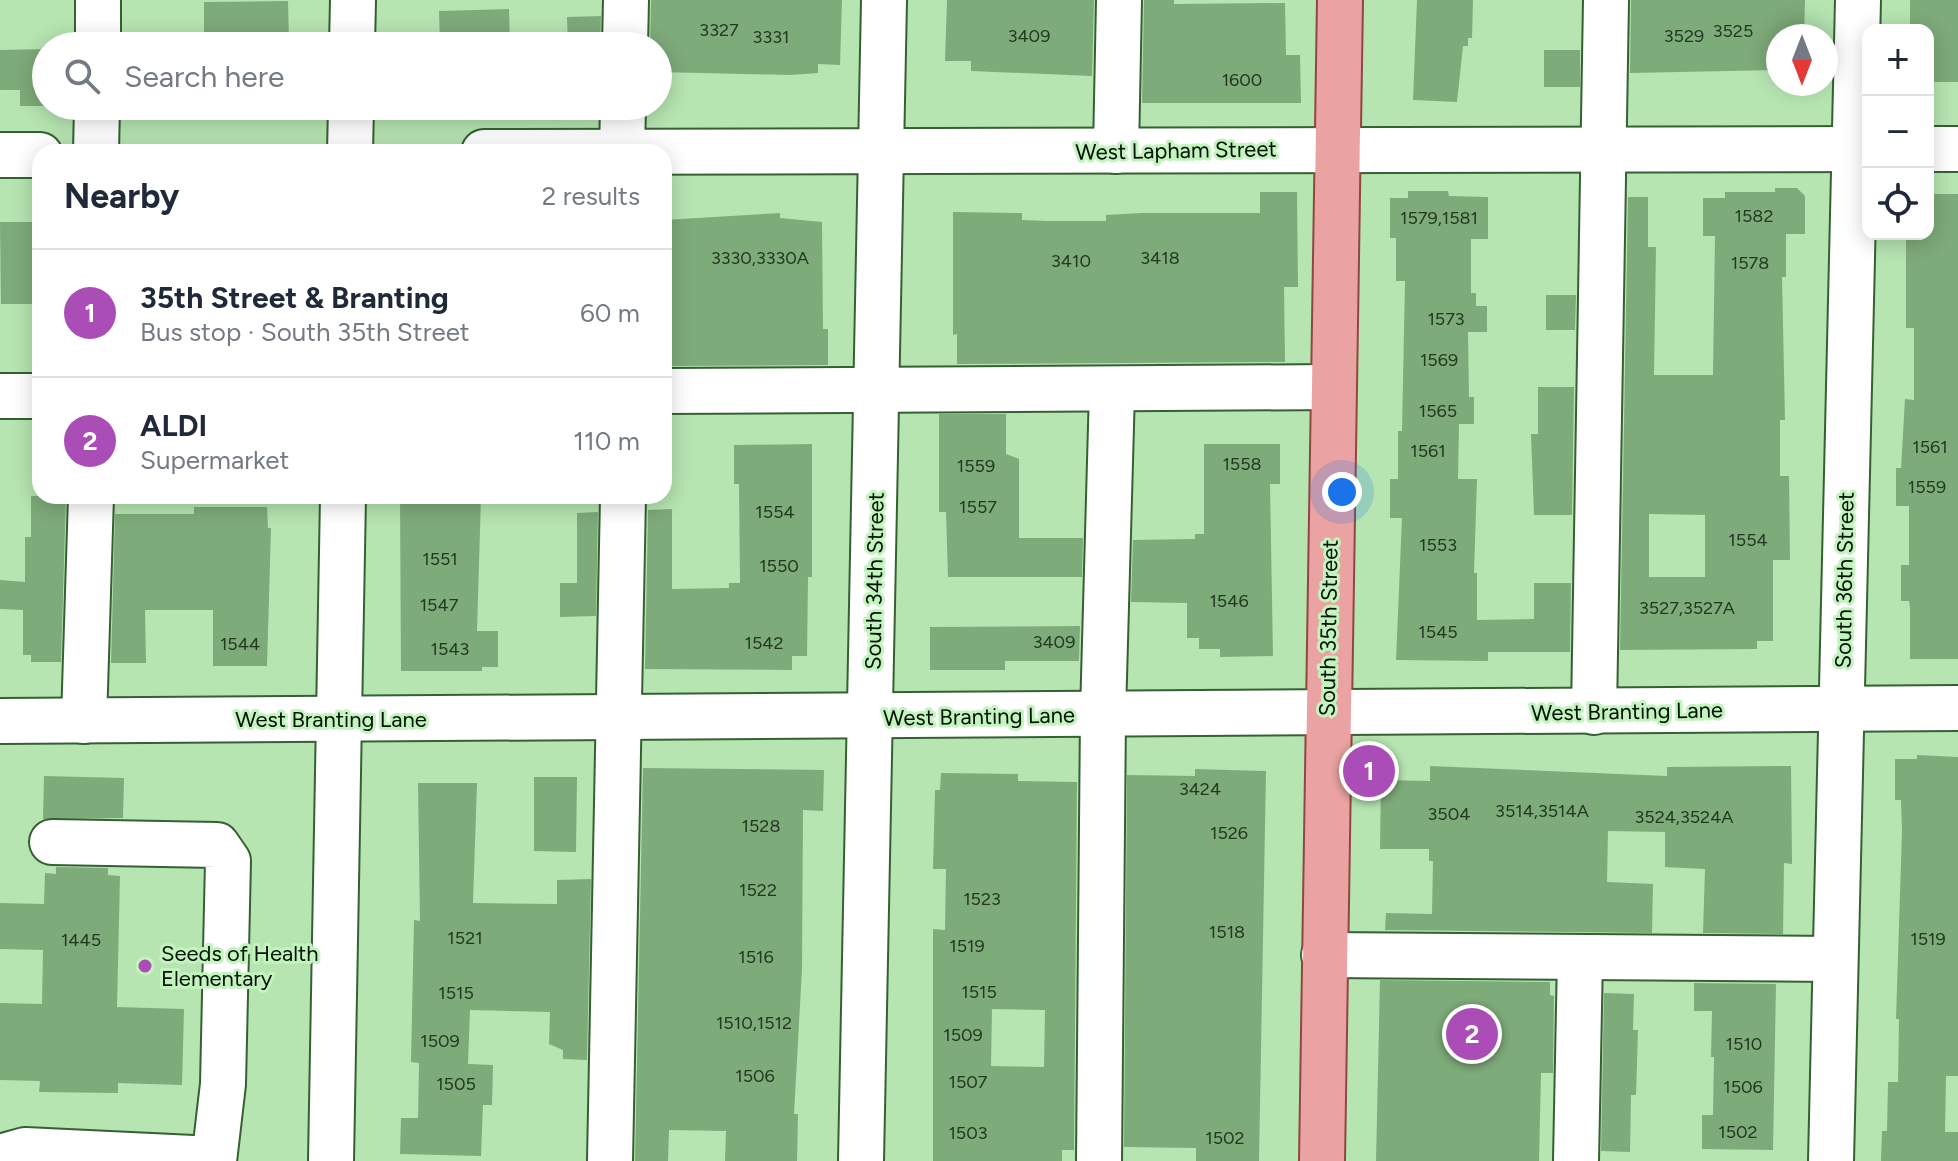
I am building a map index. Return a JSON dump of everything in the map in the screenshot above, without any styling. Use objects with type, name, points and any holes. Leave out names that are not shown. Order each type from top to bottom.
[{"type":"main road","name":"South 35th Street","points":[[1322,1161],[1340,0]]},
{"type":"street","points":[[98,0],[98,32]]},
{"type":"street","points":[[352,32],[353,0]]},
{"type":"street","points":[[625,32],[626,0]]},
{"type":"street","name":"South 34th Street","points":[[861,1161],[884,0]]},
{"type":"street","points":[[1116,151],[1119,0]]},
{"type":"street","points":[[1594,712],[1606,0]]},
{"type":"street","name":"South 36th Street","points":[[1831,1161],[1840,708],[1862,149],[1858,0]]},
{"type":"street","points":[[96,144],[97,120]]},
{"type":"street","points":[[350,144],[351,120]]},
{"type":"street","points":[[622,144],[623,120]]},
{"type":"street","name":"West Lapham Street","points":[[672,152],[1337,148],[1862,149]]},
{"type":"street","points":[[1934,149],[1958,149]]},
{"type":"street","points":[[0,155],[32,155]]},
{"type":"street","points":[[672,391],[1333,387]]},
{"type":"street","points":[[1099,1161],[1103,714],[1112,390]]},
{"type":"street","points":[[0,396],[32,396]]},
{"type":"street","points":[[84,721],[91,504]]},
{"type":"street","points":[[331,1161],[343,504]]},
{"type":"street","points":[[610,1161],[623,504]]},
{"type":"street","name":"West Branting Lane","points":[[0,721],[1327,715],[1958,708]]},
{"type":"street","points":[[0,1157],[25,1150],[214,1160],[223,1084],[228,861],[217,845],[52,842]]},
{"type":"street","points":[[1324,955],[1835,959]]},
{"type":"street","points":[[1576,1161],[1580,957]]},
{"type":"building","points":[[651,0],[842,0],[840,65],[818,64],[818,73],[672,72],[672,32],[650,32]]},
{"type":"building","points":[[947,0],[1094,0],[1092,76],[971,71],[971,61],[945,61]]},
{"type":"building","points":[[1144,0],[1174,0],[1174,4],[1285,3],[1286,55],[1300,55],[1301,103],[1142,103]]},
{"type":"building","points":[[1417,0],[1473,0],[1472,38],[1468,38],[1468,46],[1463,46],[1457,102],[1413,100]]},
{"type":"building","points":[[1631,0],[1805,0],[1804,24],[1766,24],[1766,70],[1630,73]]},
{"type":"building","points":[[1910,0],[1958,0],[1958,82],[1934,82],[1934,24],[1910,24]]},
{"type":"building","points":[[288,1],[289,32],[204,32],[204,2]]},
{"type":"building","points":[[509,9],[510,32],[440,32],[439,11]]},
{"type":"building","points":[[601,16],[600,32],[568,32],[567,17]]},
{"type":"building","points":[[32,49],[32,106],[20,106],[20,90],[0,90],[0,50]]},
{"type":"building","points":[[1544,50],[1580,50],[1580,87],[1544,87]]},
{"type":"building","points":[[1775,188],[1797,188],[1805,196],[1805,234],[1786,234],[1786,277],[1782,277],[1785,420],[1780,420],[1780,476],[1789,476],[1790,560],[1773,560],[1773,641],[1757,641],[1757,649],[1620,650],[1628,197],[1648,197],[1648,247],[1656,247],[1654,375],[1713,375],[1715,236],[1703,236],[1703,198],[1725,198],[1725,192],[1775,192]],"holes":[[[1649,514],[1705,515],[1705,577],[1649,577]]]},
{"type":"building","points":[[1408,191],[1448,191],[1449,196],[1488,197],[1488,239],[1471,239],[1471,293],[1476,293],[1476,306],[1487,306],[1487,332],[1468,332],[1469,397],[1474,397],[1474,424],[1459,424],[1458,479],[1477,479],[1474,573],[1477,573],[1477,620],[1534,619],[1534,583],[1571,583],[1570,652],[1488,652],[1488,661],[1396,660],[1402,518],[1390,518],[1390,479],[1398,479],[1398,431],[1402,431],[1405,281],[1396,281],[1396,238],[1390,238],[1390,198],[1408,198]]},
{"type":"building","points":[[1260,192],[1297,192],[1298,287],[1284,287],[1285,362],[957,364],[957,334],[953,335],[953,212],[1022,213],[1022,220],[1047,221],[1106,221],[1106,215],[1141,213],[1260,213]]},
{"type":"building","points":[[1934,194],[1958,194],[1958,659],[1910,659],[1909,601],[1901,601],[1901,565],[1909,565],[1909,506],[1896,506],[1896,468],[1901,468],[1905,399],[1914,400],[1914,328],[1906,328],[1906,240],[1934,240]]},
{"type":"building","points":[[780,213],[780,218],[822,222],[823,329],[828,329],[828,365],[672,366],[672,220]]},
{"type":"building","points":[[0,222],[32,222],[32,304],[1,304]]},
{"type":"building","points":[[1546,295],[1576,295],[1575,330],[1546,330]]},
{"type":"building","points":[[1538,387],[1574,387],[1572,515],[1534,515],[1531,434],[1538,434]]},
{"type":"building","points":[[939,414],[1006,414],[1006,454],[1019,459],[1019,538],[1083,538],[1082,577],[948,577],[946,512],[939,512]]},
{"type":"building","points":[[812,444],[812,577],[808,577],[807,656],[792,656],[792,670],[645,669],[648,510],[672,509],[672,589],[729,588],[729,583],[740,583],[739,484],[734,484],[734,445]]},
{"type":"building","points":[[1204,444],[1280,444],[1280,484],[1270,484],[1273,656],[1220,657],[1220,649],[1199,649],[1199,638],[1187,638],[1187,603],[1131,602],[1133,540],[1195,539],[1195,534],[1204,534]]},
{"type":"building","points":[[31,496],[32,504],[66,504],[61,662],[31,662],[31,655],[23,655],[23,610],[0,609],[0,580],[25,582],[25,537],[31,537]]},
{"type":"building","points":[[400,504],[481,504],[477,631],[498,631],[498,667],[482,667],[482,671],[401,671]]},
{"type":"building","points":[[194,507],[267,507],[268,528],[271,528],[267,666],[213,666],[213,610],[145,610],[146,663],[111,663],[115,514],[194,514]]},
{"type":"building","points":[[598,512],[596,616],[560,617],[560,583],[577,583],[577,513]]},
{"type":"building","points":[[1080,626],[1079,661],[1005,661],[1005,670],[930,670],[930,627]]},
{"type":"building","points":[[1917,755],[1958,757],[1958,1076],[1946,1076],[1945,1132],[1958,1132],[1958,1161],[1881,1161],[1882,1131],[1887,1131],[1888,1082],[1898,1082],[1899,1019],[1896,1019],[1902,831],[1901,800],[1895,800],[1895,759],[1917,759]]},
{"type":"building","points":[[1430,766],[1667,776],[1667,767],[1791,766],[1792,864],[1784,863],[1783,934],[1703,933],[1705,869],[1665,867],[1665,832],[1608,831],[1607,882],[1653,884],[1652,933],[1385,930],[1386,913],[1432,914],[1433,861],[1429,861],[1429,849],[1380,849],[1381,780],[1430,781]]},
{"type":"building","points":[[643,768],[824,770],[823,811],[803,810],[802,969],[794,1114],[798,1114],[797,1161],[725,1161],[726,1131],[669,1130],[668,1161],[635,1161]]},
{"type":"building","points":[[1195,769],[1266,771],[1259,1161],[1196,1161],[1196,1148],[1124,1147],[1127,775],[1195,776]]},
{"type":"building","points":[[941,773],[1018,774],[1018,781],[1077,782],[1074,1150],[1062,1150],[1062,1161],[933,1161],[933,929],[945,930],[946,869],[933,869],[935,790],[940,790]],"holes":[[[992,1009],[1045,1010],[1044,1067],[991,1066]]]},
{"type":"building","points":[[44,776],[124,778],[123,818],[43,819]]},
{"type":"building","points":[[534,777],[577,777],[576,852],[534,851]]},
{"type":"building","points":[[418,783],[477,783],[473,903],[557,904],[557,880],[591,879],[587,1060],[563,1059],[563,1050],[549,1044],[550,1012],[470,1010],[468,1064],[493,1065],[492,1105],[483,1105],[481,1156],[400,1154],[401,1118],[418,1118],[419,1063],[411,1062],[414,920],[420,921]]},
{"type":"building","points":[[56,867],[108,868],[108,875],[120,876],[117,1007],[184,1009],[182,1085],[118,1083],[118,1093],[39,1092],[40,1081],[0,1080],[0,1003],[42,1004],[43,950],[0,949],[0,903],[44,904],[45,873],[56,874]]},
{"type":"building","points":[[1380,980],[1550,982],[1550,995],[1554,996],[1553,1073],[1541,1073],[1539,1161],[1376,1161]]},
{"type":"building","points":[[1694,983],[1776,984],[1773,1150],[1702,1149],[1702,1115],[1713,1115],[1712,1011],[1694,1011]]},
{"type":"building","points":[[1604,993],[1634,994],[1633,1030],[1638,1030],[1636,1095],[1631,1095],[1630,1152],[1601,1151]]},
{"type":"place","name":"35th Street & Branting","points":[[1369,771]]},
{"type":"place","name":"Seeds of Health Elementary","points":[[145,966]]},
{"type":"place","name":"ALDI","points":[[1472,1034]]}]
